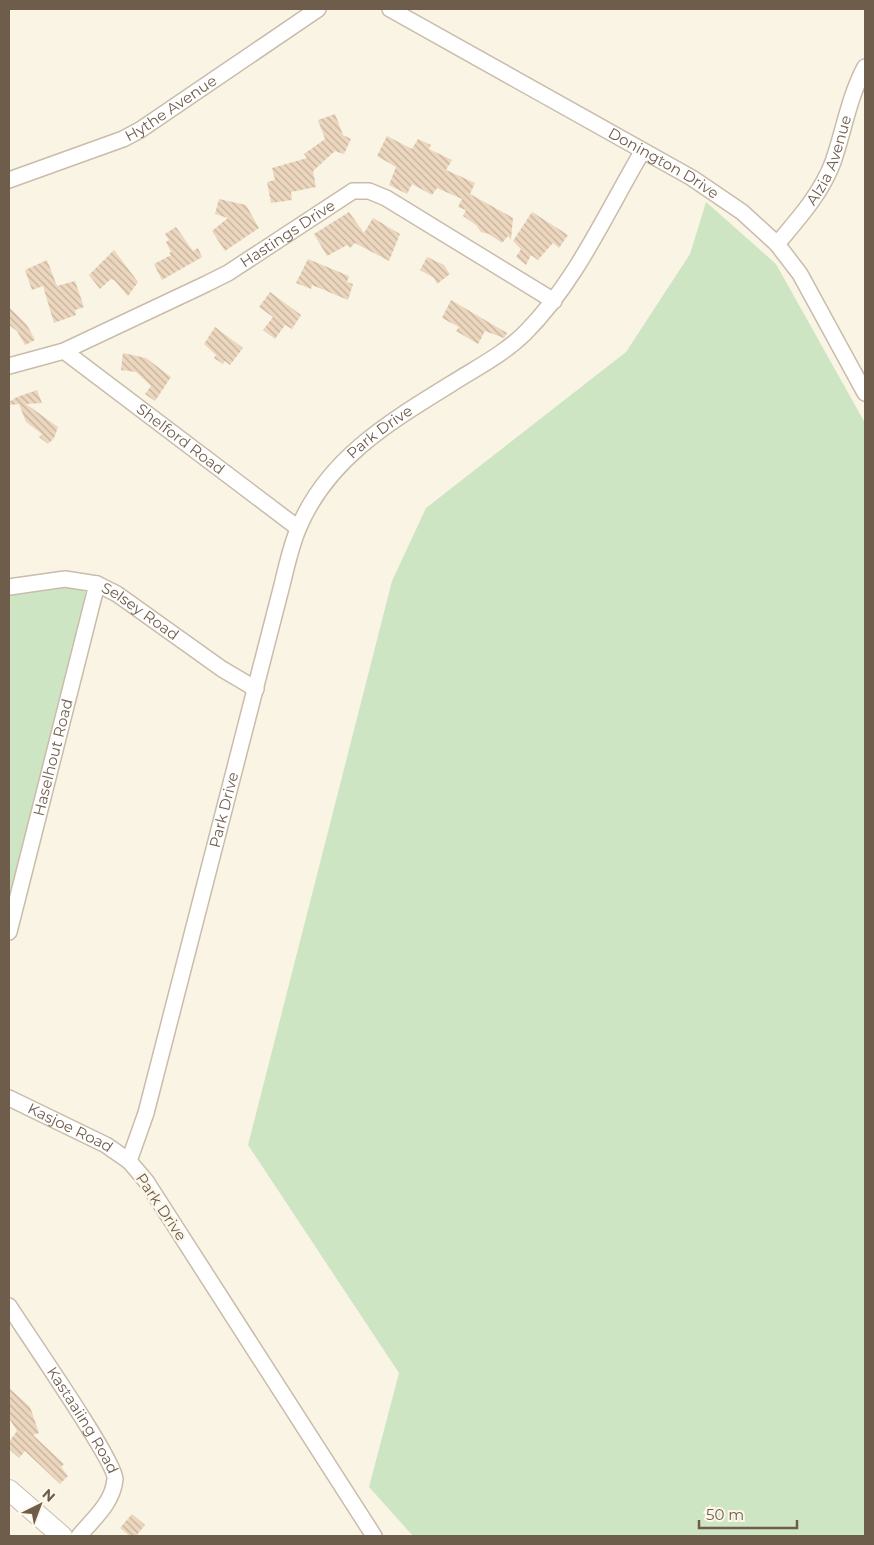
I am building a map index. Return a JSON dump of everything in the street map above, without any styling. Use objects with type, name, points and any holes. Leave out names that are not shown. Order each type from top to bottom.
[{"type":"street","name":"Hythe Avenue","points":[[9,180],[123,139],[140,130],[318,9]]},
{"type":"street","name":"Donington Drive","points":[[390,9],[720,195],[742,212],[777,244],[810,291],[861,378],[865,393]]},
{"type":"street","name":"Alzia Avenue","points":[[777,244],[820,189],[833,162],[855,85],[865,67]]},
{"type":"street","name":"Park Drive","points":[[374,1536],[146,1181],[129,1160],[148,1104],[298,528],[322,487],[353,450],[377,431],[505,350],[526,332],[554,301],[576,267],[642,152]]},
{"type":"street","name":"Hastings Drive","points":[[9,366],[64,351],[228,272],[353,191],[369,192],[386,198],[554,301]]},
{"type":"street","name":"Shelford Road","points":[[64,351],[298,528]]},
{"type":"street","name":"Selsey Road","points":[[9,587],[65,579],[97,584],[117,594],[222,669],[256,689]]},
{"type":"street","name":"Haselhout Road","points":[[9,932],[97,584]]},
{"type":"street","name":"Kasjoe Road","points":[[9,1098],[106,1145],[129,1160]]},
{"type":"street","name":"Kastaaiing Road","points":[[9,1306],[88,1427],[114,1474],[113,1488],[107,1502],[79,1536]]},
{"type":"street","points":[[9,1490],[62,1536]]},
{"type":"green space","points":[[706,202],[776,264],[865,423],[865,1536],[413,1536],[369,1487],[399,1373],[248,1145],[392,581],[426,508],[626,352],[690,254]]},
{"type":"green space","points":[[51,581],[83,588],[87,597],[9,910],[9,589]]},
{"type":"building","points":[[335,114],[343,135],[351,139],[344,154],[335,151],[313,171],[316,187],[291,192],[292,200],[271,203],[267,182],[275,180],[272,168],[307,158],[304,154],[325,139],[318,120]]},
{"type":"building","points":[[387,136],[412,149],[418,139],[431,145],[429,149],[452,160],[446,170],[475,183],[470,194],[513,218],[511,240],[508,236],[502,243],[489,234],[481,232],[476,225],[463,216],[466,210],[458,207],[462,199],[437,188],[432,195],[412,184],[407,194],[389,185],[396,167],[377,156]]},
{"type":"building","points":[[219,199],[246,205],[259,228],[225,251],[212,231],[228,218],[215,214]]},
{"type":"building","points":[[349,212],[364,233],[373,218],[400,234],[389,261],[355,243],[350,248],[347,245],[327,256],[314,234]]},
{"type":"building","points":[[532,212],[568,235],[559,248],[553,243],[538,260],[531,255],[526,265],[516,257],[521,249],[513,241]]},
{"type":"building","points":[[176,227],[193,251],[198,248],[202,257],[162,280],[154,264],[171,255],[166,242],[169,240],[165,234]]},
{"type":"building","points":[[114,250],[138,282],[128,296],[114,280],[111,279],[100,289],[89,275]]},
{"type":"building","points":[[427,257],[444,265],[450,274],[437,284],[434,278],[420,270]]},
{"type":"building","points":[[308,259],[349,276],[347,282],[353,284],[348,300],[312,285],[311,289],[296,283]]},
{"type":"building","points":[[47,260],[57,286],[75,281],[84,307],[75,310],[76,315],[54,323],[43,286],[32,290],[25,270]]},
{"type":"building","points":[[270,292],[301,315],[292,329],[285,325],[275,339],[263,330],[273,317],[259,307]]},
{"type":"building","points":[[451,300],[507,333],[504,338],[485,331],[478,344],[456,331],[459,327],[442,318]]},
{"type":"building","points":[[9,307],[27,325],[35,340],[25,345],[17,331],[9,325]]},
{"type":"building","points":[[215,327],[243,348],[230,365],[225,361],[223,364],[214,358],[216,355],[204,344]]},
{"type":"building","points":[[123,353],[146,358],[171,377],[155,401],[145,394],[151,386],[136,372],[121,370]]},
{"type":"building","points":[[37,390],[42,403],[26,404],[58,427],[54,438],[48,444],[39,437],[42,434],[26,422],[19,404],[9,405],[9,402],[17,397]]},
{"type":"building","points":[[9,1388],[30,1407],[39,1433],[33,1435],[64,1464],[61,1467],[68,1476],[60,1484],[25,1451],[19,1458],[9,1449],[9,1442],[17,1431],[9,1418]]},
{"type":"building","points":[[132,1514],[145,1525],[136,1536],[130,1536],[120,1528]]}]
